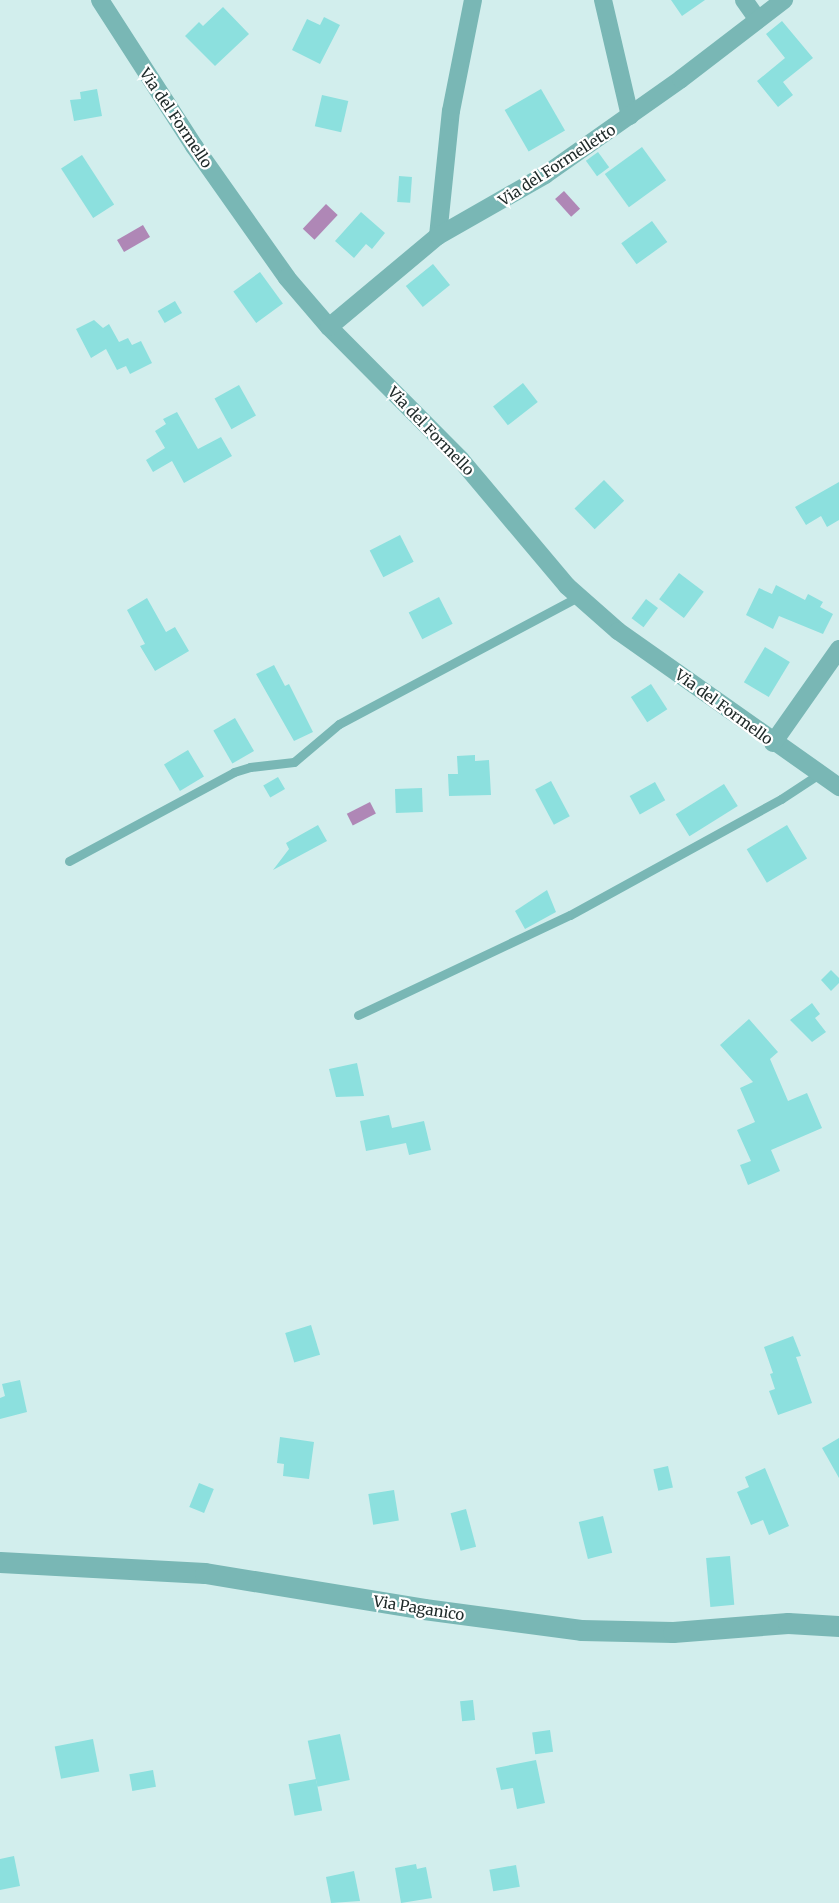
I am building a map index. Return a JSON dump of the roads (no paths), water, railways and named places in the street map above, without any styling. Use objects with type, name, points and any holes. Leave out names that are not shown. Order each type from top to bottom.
[{"type":"street","name":"Via del Formello","points":[[100,0],[194,146],[264,246],[329,327],[461,460],[578,597],[618,630],[773,743],[839,787]]},
{"type":"street","points":[[438,236],[450,117],[473,0]]},
{"type":"street","points":[[603,0],[630,116]]},
{"type":"street","points":[[744,0],[758,20]]},
{"type":"street","name":"Via del Formelletto","points":[[329,327],[438,236],[530,186],[630,116],[784,0]]},
{"type":"street","points":[[773,743],[839,650]]},
{"type":"street","name":"Via Paganico","points":[[0,1562],[204,1573],[424,1609],[580,1630],[673,1632],[788,1624],[839,1626]]},
{"type":"lane","points":[[69,861],[234,772],[250,767],[294,762],[340,724],[578,597]]},
{"type":"lane","points":[[358,1015],[570,915],[781,799],[819,774]]}]
